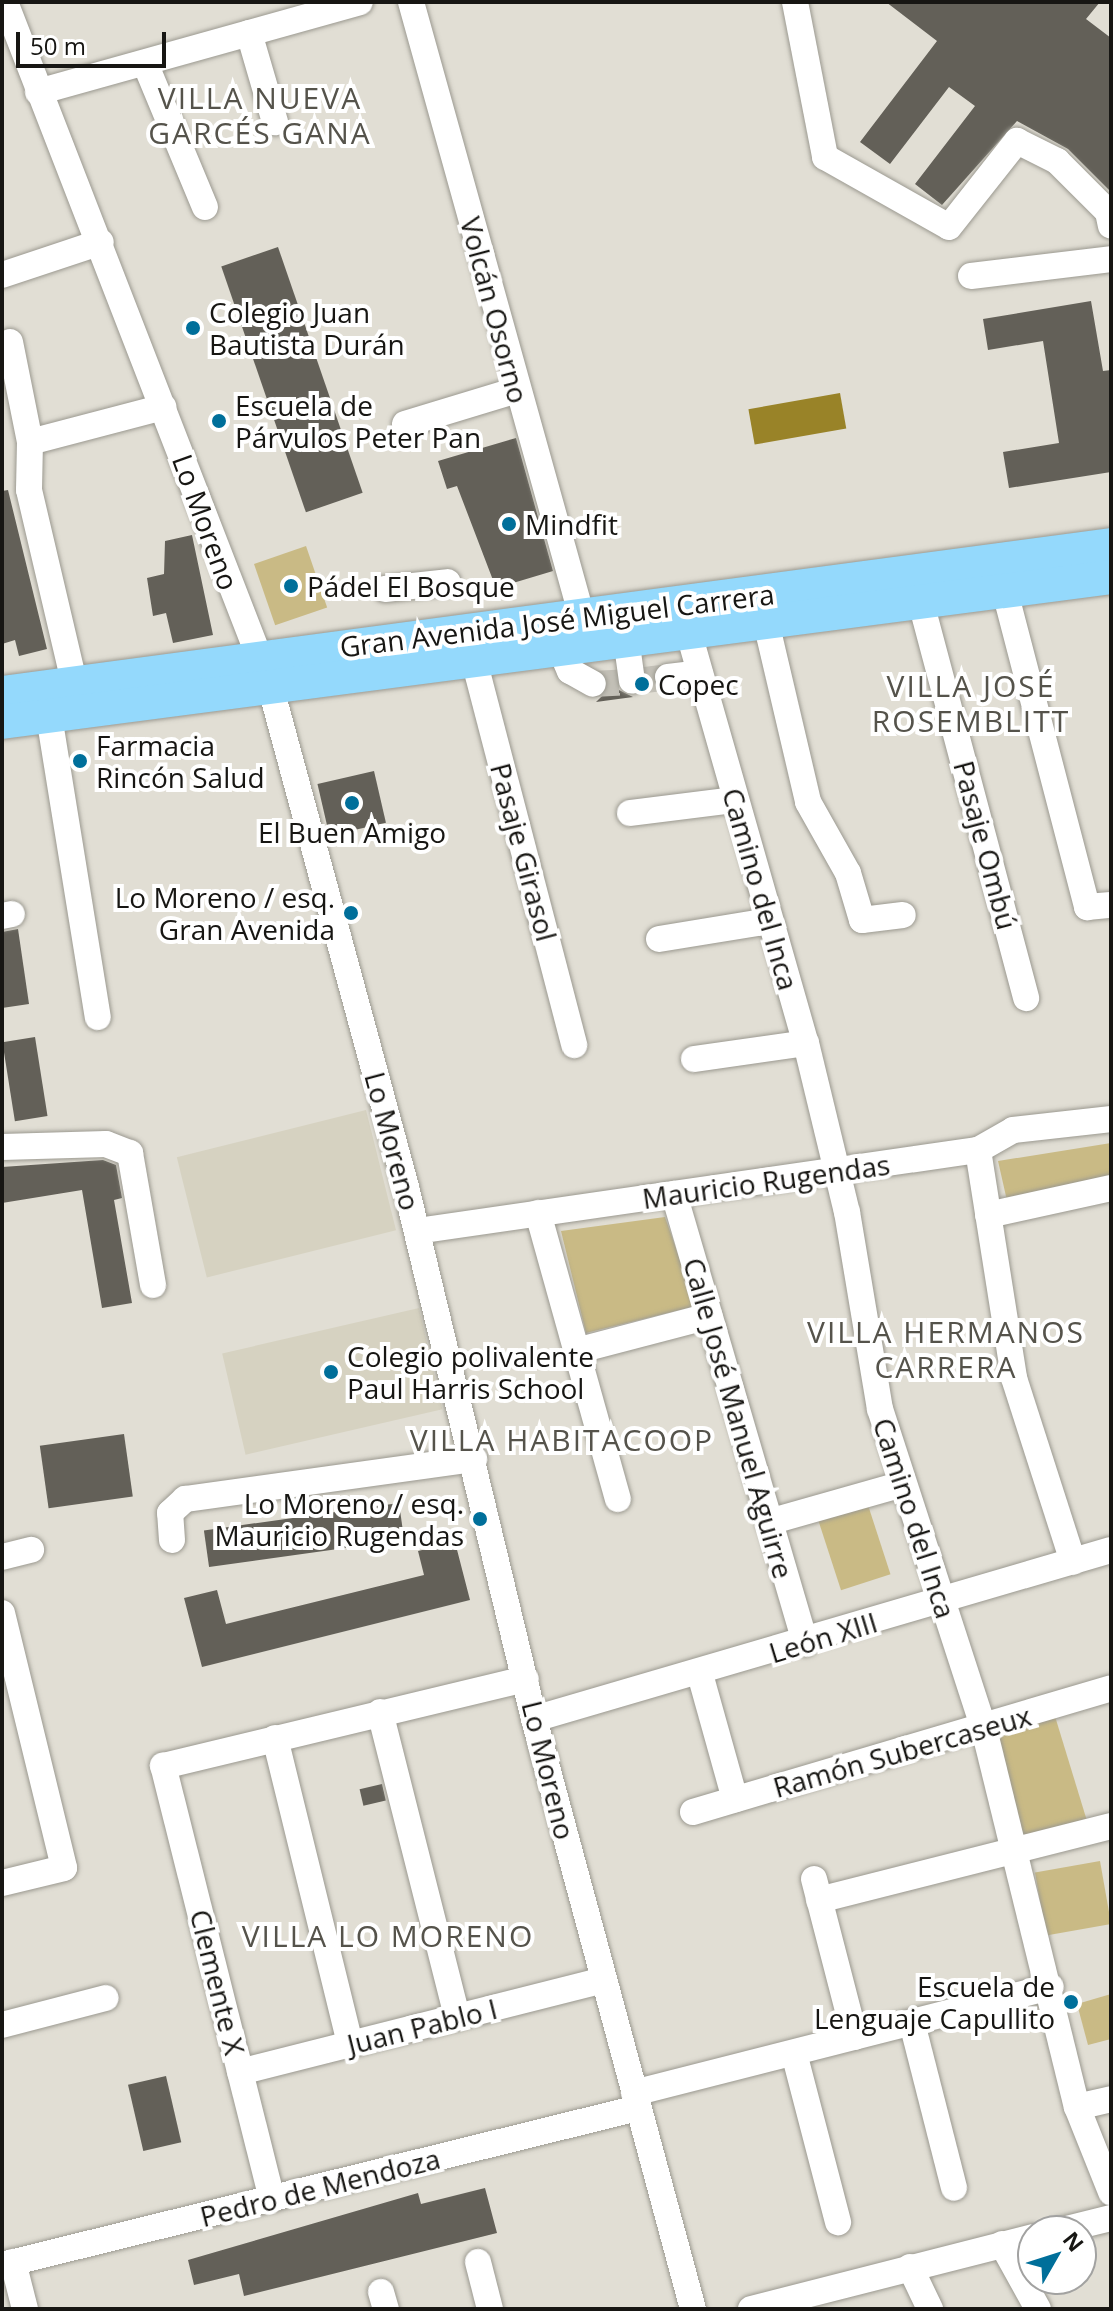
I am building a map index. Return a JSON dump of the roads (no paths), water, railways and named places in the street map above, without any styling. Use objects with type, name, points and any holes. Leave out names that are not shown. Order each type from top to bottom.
[{"type":"main road","name":"Gran Avenida José Miguel Carrera","points":[[2,693],[74,682],[474,660],[626,638],[685,617],[1111,545]]},
{"type":"main road","name":"Gran Avenida José Miguel Carrera","points":[[2,722],[49,716],[263,671],[582,617],[765,618],[1111,577]]},
{"type":"street","name":"Lo Moreno","points":[[5,2],[38,92],[101,242],[263,671],[417,1231],[534,1719],[693,2309]]},
{"type":"street","points":[[38,92],[148,69],[251,40],[360,2]]},
{"type":"street","name":"Volcán Osorno","points":[[411,2],[582,617]]},
{"type":"street","points":[[795,2],[825,157],[949,227],[1017,141],[1057,161],[1108,212],[1111,226]]},
{"type":"street","points":[[251,40],[275,122]]},
{"type":"street","points":[[148,69],[205,207]]},
{"type":"street","points":[[2,275],[101,242]]},
{"type":"street","points":[[971,276],[1111,259]]},
{"type":"street","points":[[10,342],[30,442],[29,490],[74,682]]},
{"type":"street","points":[[405,424],[517,390]]},
{"type":"street","points":[[30,442],[163,407]]},
{"type":"street","points":[[385,589],[448,582]]},
{"type":"street","points":[[1004,588],[1087,907],[1111,905]]},
{"type":"street","name":"Pasaje Ombú","points":[[920,599],[1026,998]]},
{"type":"street","name":"Camino del Inca","points":[[685,617],[734,800],[806,1043],[837,1172],[880,1409],[984,1729],[1012,1853],[1051,1987],[1077,2107],[1111,2192]]},
{"type":"street","points":[[765,618],[808,802],[848,873],[862,920],[903,915]]},
{"type":"street","points":[[626,638],[632,681]]},
{"type":"street","points":[[560,648],[570,671],[593,684]]},
{"type":"street","name":"Pasaje Girasol","points":[[474,660],[574,1045]]},
{"type":"street","points":[[668,677],[700,673]]},
{"type":"street","points":[[49,716],[98,1017]]},
{"type":"street","points":[[630,813],[734,800]]},
{"type":"street","points":[[659,939],[769,921]]},
{"type":"street","points":[[694,1059],[806,1043]]},
{"type":"street","name":"Mauricio Rugendas","points":[[417,1231],[978,1150],[1013,1130],[1111,1119]]},
{"type":"street","points":[[2,1147],[106,1144],[130,1153],[153,1285]]},
{"type":"street","points":[[978,1150],[1014,1378],[1073,1562]]},
{"type":"street","name":"Calle José Manuel Aguirre","points":[[674,1194],[805,1643]]},
{"type":"street","points":[[988,1215],[1110,1194]]},
{"type":"street","points":[[538,1213],[618,1499]]},
{"type":"street","points":[[576,1351],[709,1316]]},
{"type":"street","points":[[172,1540],[170,1513],[185,1499],[474,1459]]},
{"type":"street","points":[[769,1522],[903,1484]]},
{"type":"street","points":[[2,1557],[31,1550]]},
{"type":"street","name":"León XIII","points":[[534,1719],[700,1674],[1111,1550]]},
{"type":"street","points":[[2,1613],[64,1868],[2,1883]]},
{"type":"street","points":[[700,1674],[735,1799]]},
{"type":"street","points":[[350,2044],[275,1738],[526,1679]]},
{"type":"street","name":"Ramón Subercaseux","points":[[693,1812],[984,1729],[1111,1688]]},
{"type":"street","points":[[380,1712],[457,2017]]},
{"type":"street","name":"Clemente X","points":[[272,2199],[163,1766],[275,1738]]},
{"type":"street","points":[[855,2037],[817,1890],[1012,1853],[1111,1826]]},
{"type":"street","name":"Juan Pablo I","points":[[240,2072],[604,1980]]},
{"type":"street","name":"Pedro de Mendoza","points":[[7,2264],[272,2199],[636,2101],[794,2053],[1051,1987]]},
{"type":"street","points":[[2,2025],[106,1998]]},
{"type":"street","points":[[912,2023],[954,2188]]},
{"type":"street","points":[[794,2053],[838,2222]]},
{"type":"street","points":[[1077,2107],[1111,2099]]},
{"type":"street","points":[[751,2309],[825,2298],[910,2267],[1017,2241]]},
{"type":"street","points":[[1002,2244],[1038,2309]]},
{"type":"street","points":[[478,2262],[490,2309]]},
{"type":"street","points":[[7,2264],[25,2309]]},
{"type":"street","points":[[910,2267],[930,2309]]},
{"type":"tunnel","points":[[637,681],[668,677]]},
{"type":"tunnel","points":[[593,684],[626,682]]},
{"type":"place","name":"Colegio Juan Bautista Durán","points":[[193,328]]},
{"type":"place","name":"Escuela de Párvulos Peter Pan","points":[[219,421]]},
{"type":"place","name":"Mindfit","points":[[509,524]]},
{"type":"place","name":"Pádel El Bosque","points":[[291,586]]},
{"type":"place","name":"Copec","points":[[642,684]]},
{"type":"place","name":"Farmacia Rincón Salud","points":[[80,761]]},
{"type":"place","name":"El Buen Amigo","points":[[352,803]]},
{"type":"place","name":"Lo Moreno / esq. Gran Avenida","points":[[351,913]]},
{"type":"place","name":"Colegio polivalente Paul Harris School","points":[[331,1372]]},
{"type":"place","name":"Lo Moreno / esq. Mauricio Rugendas","points":[[480,1519]]},
{"type":"place","name":"Escuela de Lenguaje Capullito","points":[[1071,2002]]},
{"type":"district","name":"VILLA NUEVA GARCÉS GANA","points":[[260,115]]},
{"type":"district","name":"VILLA JOSÉ ROSEMBLITT","points":[[971,703]]},
{"type":"district","name":"VILLA HERMANOS CARRERA","points":[[946,1349]]},
{"type":"district","name":"VILLA HABITACOOP","points":[[562,1440]]},
{"type":"district","name":"VILLA LO MORENO","points":[[388,1936]]}]
